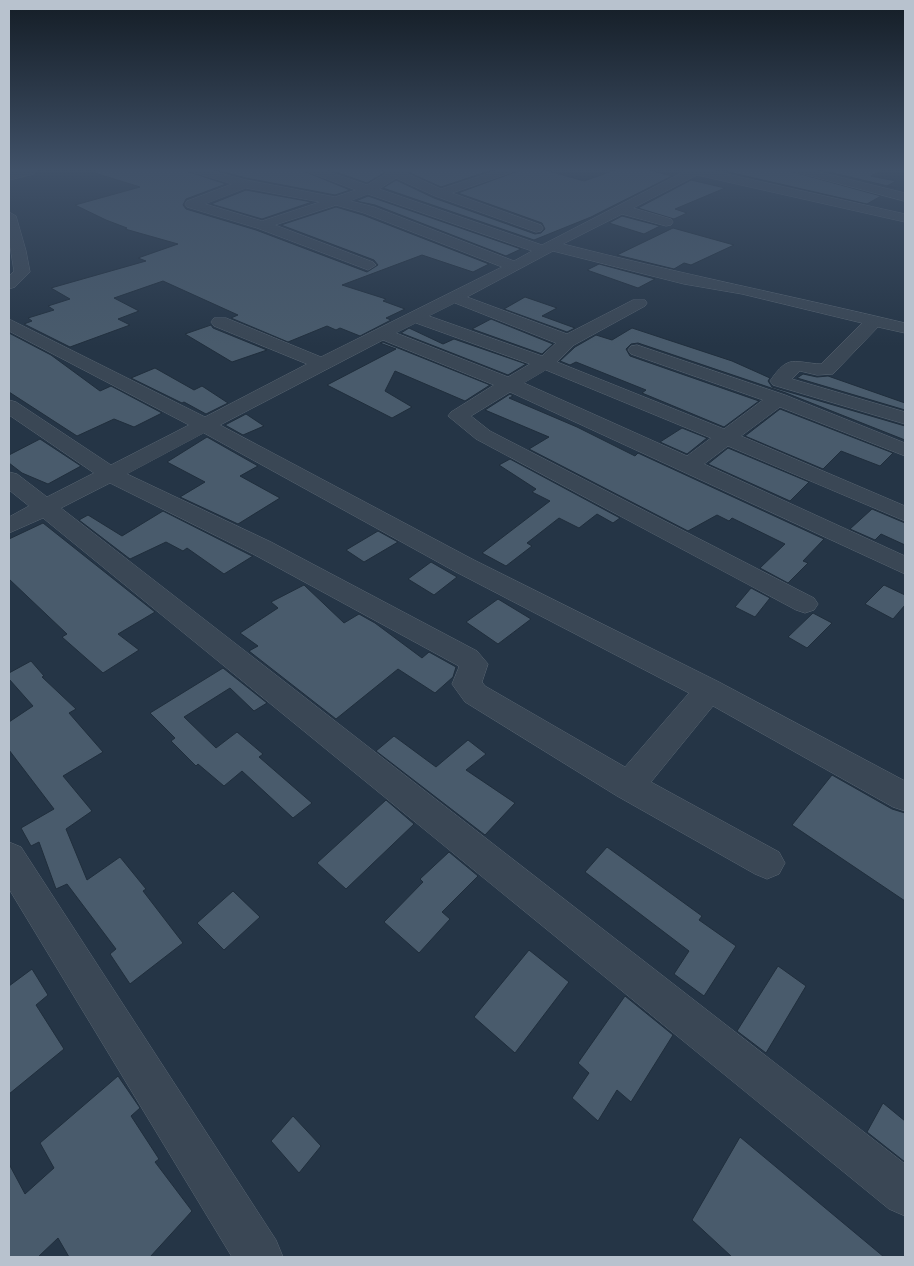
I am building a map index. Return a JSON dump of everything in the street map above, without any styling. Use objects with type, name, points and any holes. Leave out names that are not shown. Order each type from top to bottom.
[{"type":"street","points":[[9,284],[22,272],[20,251],[12,227]]},
{"type":"street","points":[[265,227],[368,265]]},
{"type":"street","points":[[412,227],[515,268]]},
{"type":"street","points":[[493,227],[553,245],[684,279],[742,289],[905,328]]},
{"type":"street","points":[[515,227],[553,245]]},
{"type":"street","points":[[9,526],[382,333],[515,268],[587,227]]},
{"type":"street","points":[[453,297],[568,341]]},
{"type":"street","points":[[639,303],[568,341],[544,364],[458,416],[482,434],[805,604]]},
{"type":"street","points":[[415,317],[544,364],[727,437],[905,514]]},
{"type":"street","points":[[875,320],[826,370],[796,365],[791,367],[780,381],[905,418]]},
{"type":"street","points":[[220,322],[322,364]]},
{"type":"street","points":[[9,324],[205,425],[465,566],[709,690],[905,797]]},
{"type":"street","points":[[382,333],[509,384],[905,566]]},
{"type":"street","points":[[637,350],[778,399],[905,450]]},
{"type":"street","points":[[688,465],[778,399]]},
{"type":"street","points":[[9,406],[110,474],[262,548],[467,658],[474,664],[468,684],[475,694],[629,786],[767,863]]},
{"type":"street","points":[[9,479],[905,1193]]},
{"type":"street","points":[[629,786],[709,690]]},
{"type":"street","points":[[9,858],[259,1257]]},
{"type":"building","points":[[125,227],[246,227],[367,272],[378,265],[374,260],[287,227],[394,227],[489,264],[473,272],[422,255],[342,285],[386,299],[383,301],[405,309],[386,318],[391,320],[360,336],[340,328],[336,330],[327,326],[288,342],[231,318],[238,315],[163,281],[114,298],[139,311],[118,319],[130,325],[70,347],[24,324],[32,321],[28,318],[54,310],[48,306],[70,299],[51,288],[146,261],[138,258],[178,244],[125,229],[127,228]]},
{"type":"building","points":[[432,227],[458,227],[521,249],[506,256]]},
{"type":"building","points":[[496,227],[516,227],[535,234],[541,233],[545,229],[544,227],[566,227],[534,240]]},
{"type":"building","points":[[622,227],[658,227],[644,234]]},
{"type":"building","points":[[673,228],[734,245],[691,265],[684,263],[674,269],[617,255]]},
{"type":"building","points":[[599,264],[655,279],[638,288],[587,270]]},
{"type":"building","points":[[525,297],[557,308],[542,316],[575,328],[567,332],[504,309]]},
{"type":"building","points":[[491,319],[553,344],[542,354],[472,329]]},
{"type":"building","points":[[211,325],[213,328],[267,350],[232,362],[185,334]]},
{"type":"building","points":[[409,328],[443,344],[454,339],[526,364],[508,375],[401,333]]},
{"type":"building","points":[[632,328],[732,361],[770,378],[768,381],[772,387],[905,426],[905,440],[786,393],[638,343],[631,344],[626,349],[630,356],[759,401],[724,427],[642,393],[646,390],[576,362],[570,365],[560,361],[575,347],[596,335],[612,340]]},
{"type":"building","points":[[9,333],[51,355],[100,391],[111,386],[162,413],[134,427],[114,419],[77,436],[9,392]]},
{"type":"building","points":[[383,342],[490,385],[465,401],[395,371],[385,391],[412,407],[392,418],[327,385],[396,349],[380,343]]},
{"type":"building","points":[[155,368],[194,390],[202,386],[228,403],[206,414],[131,378]]},
{"type":"building","points":[[803,374],[817,377],[828,376],[905,403],[905,410],[797,378]]},
{"type":"building","points":[[510,394],[513,396],[509,398],[577,427],[635,456],[638,453],[824,539],[803,561],[808,563],[788,583],[760,568],[785,544],[732,518],[729,521],[717,515],[688,531],[529,449],[549,437],[485,410]]},
{"type":"building","points":[[780,409],[893,453],[880,466],[841,451],[823,469],[745,436]]},
{"type":"building","points":[[246,414],[264,426],[243,435],[225,425]]},
{"type":"building","points":[[682,428],[707,438],[687,454],[660,442]]},
{"type":"building","points":[[207,437],[258,466],[240,476],[280,498],[238,524],[180,497],[205,482],[167,462]]},
{"type":"building","points":[[40,439],[81,466],[48,484],[22,473],[9,463],[9,455]]},
{"type":"building","points":[[728,448],[809,482],[790,501],[708,464]]},
{"type":"building","points":[[510,459],[620,518],[613,523],[597,514],[579,528],[559,518],[527,543],[532,546],[506,566],[482,553],[550,501],[532,492],[536,489],[499,465]]},
{"type":"building","points":[[872,509],[905,523],[905,545],[881,534],[875,540],[850,529]]},
{"type":"building","points":[[163,511],[253,556],[224,574],[187,548],[183,551],[166,542],[130,559],[79,520],[88,515],[122,536]]},
{"type":"building","points":[[43,523],[155,612],[118,634],[139,650],[103,673],[62,637],[67,634],[9,579],[9,539]]},
{"type":"building","points":[[378,531],[398,542],[364,562],[346,550]]},
{"type":"building","points":[[431,562],[457,577],[434,595],[408,579]]},
{"type":"building","points":[[304,585],[344,623],[359,614],[375,623],[422,658],[429,652],[456,667],[453,677],[435,693],[398,669],[336,719],[249,651],[258,646],[240,633],[278,608],[271,602]]},
{"type":"building","points":[[884,585],[905,595],[905,605],[893,619],[865,604]]},
{"type":"building","points":[[751,588],[770,598],[755,617],[735,607]]},
{"type":"building","points":[[498,599],[531,619],[498,644],[466,622]]},
{"type":"building","points":[[813,613],[832,623],[807,648],[788,637]]},
{"type":"building","points":[[31,661],[44,676],[42,677],[76,709],[69,713],[103,752],[63,776],[92,811],[66,829],[87,880],[120,857],[146,889],[143,891],[183,943],[130,984],[110,954],[116,949],[67,884],[56,889],[39,842],[31,846],[21,828],[54,809],[9,750],[9,722],[33,706],[9,679],[9,673]]},
{"type":"building","points":[[223,668],[267,703],[254,711],[230,688],[184,717],[216,748],[237,732],[263,754],[259,757],[312,803],[293,818],[242,771],[224,786],[198,764],[196,766],[171,741],[175,738],[150,713]]},
{"type":"building","points":[[394,736],[436,767],[468,740],[486,754],[466,770],[515,803],[485,835],[376,751]]},
{"type":"building","points":[[832,775],[892,809],[905,813],[905,901],[792,825]]},
{"type":"building","points":[[386,800],[414,824],[346,889],[317,863]]},
{"type":"building","points":[[607,847],[702,916],[699,920],[736,946],[704,996],[674,974],[689,951],[585,872]]},
{"type":"building","points":[[449,852],[478,876],[442,912],[450,919],[419,953],[384,922],[423,882],[420,879]]},
{"type":"building","points":[[233,891],[260,917],[224,950],[197,923]]},
{"type":"building","points":[[529,950],[569,982],[515,1053],[474,1017]]},
{"type":"building","points":[[778,966],[806,986],[766,1053],[737,1031]]},
{"type":"building","points":[[32,969],[48,995],[36,1005],[64,1049],[9,1094],[9,986]]},
{"type":"building","points":[[625,996],[673,1035],[631,1102],[617,1090],[598,1121],[572,1098],[589,1073],[578,1063]]},
{"type":"building","points":[[118,1076],[140,1108],[131,1116],[159,1159],[155,1162],[192,1211],[150,1257],[69,1257],[58,1238],[38,1257],[9,1257],[9,1164],[25,1194],[54,1168],[40,1143]]},
{"type":"building","points":[[883,1103],[905,1121],[905,1162],[867,1132]]},
{"type":"building","points":[[293,1116],[321,1146],[299,1173],[271,1141]]},
{"type":"building","points":[[740,1137],[884,1257],[732,1257],[692,1220]]}]
